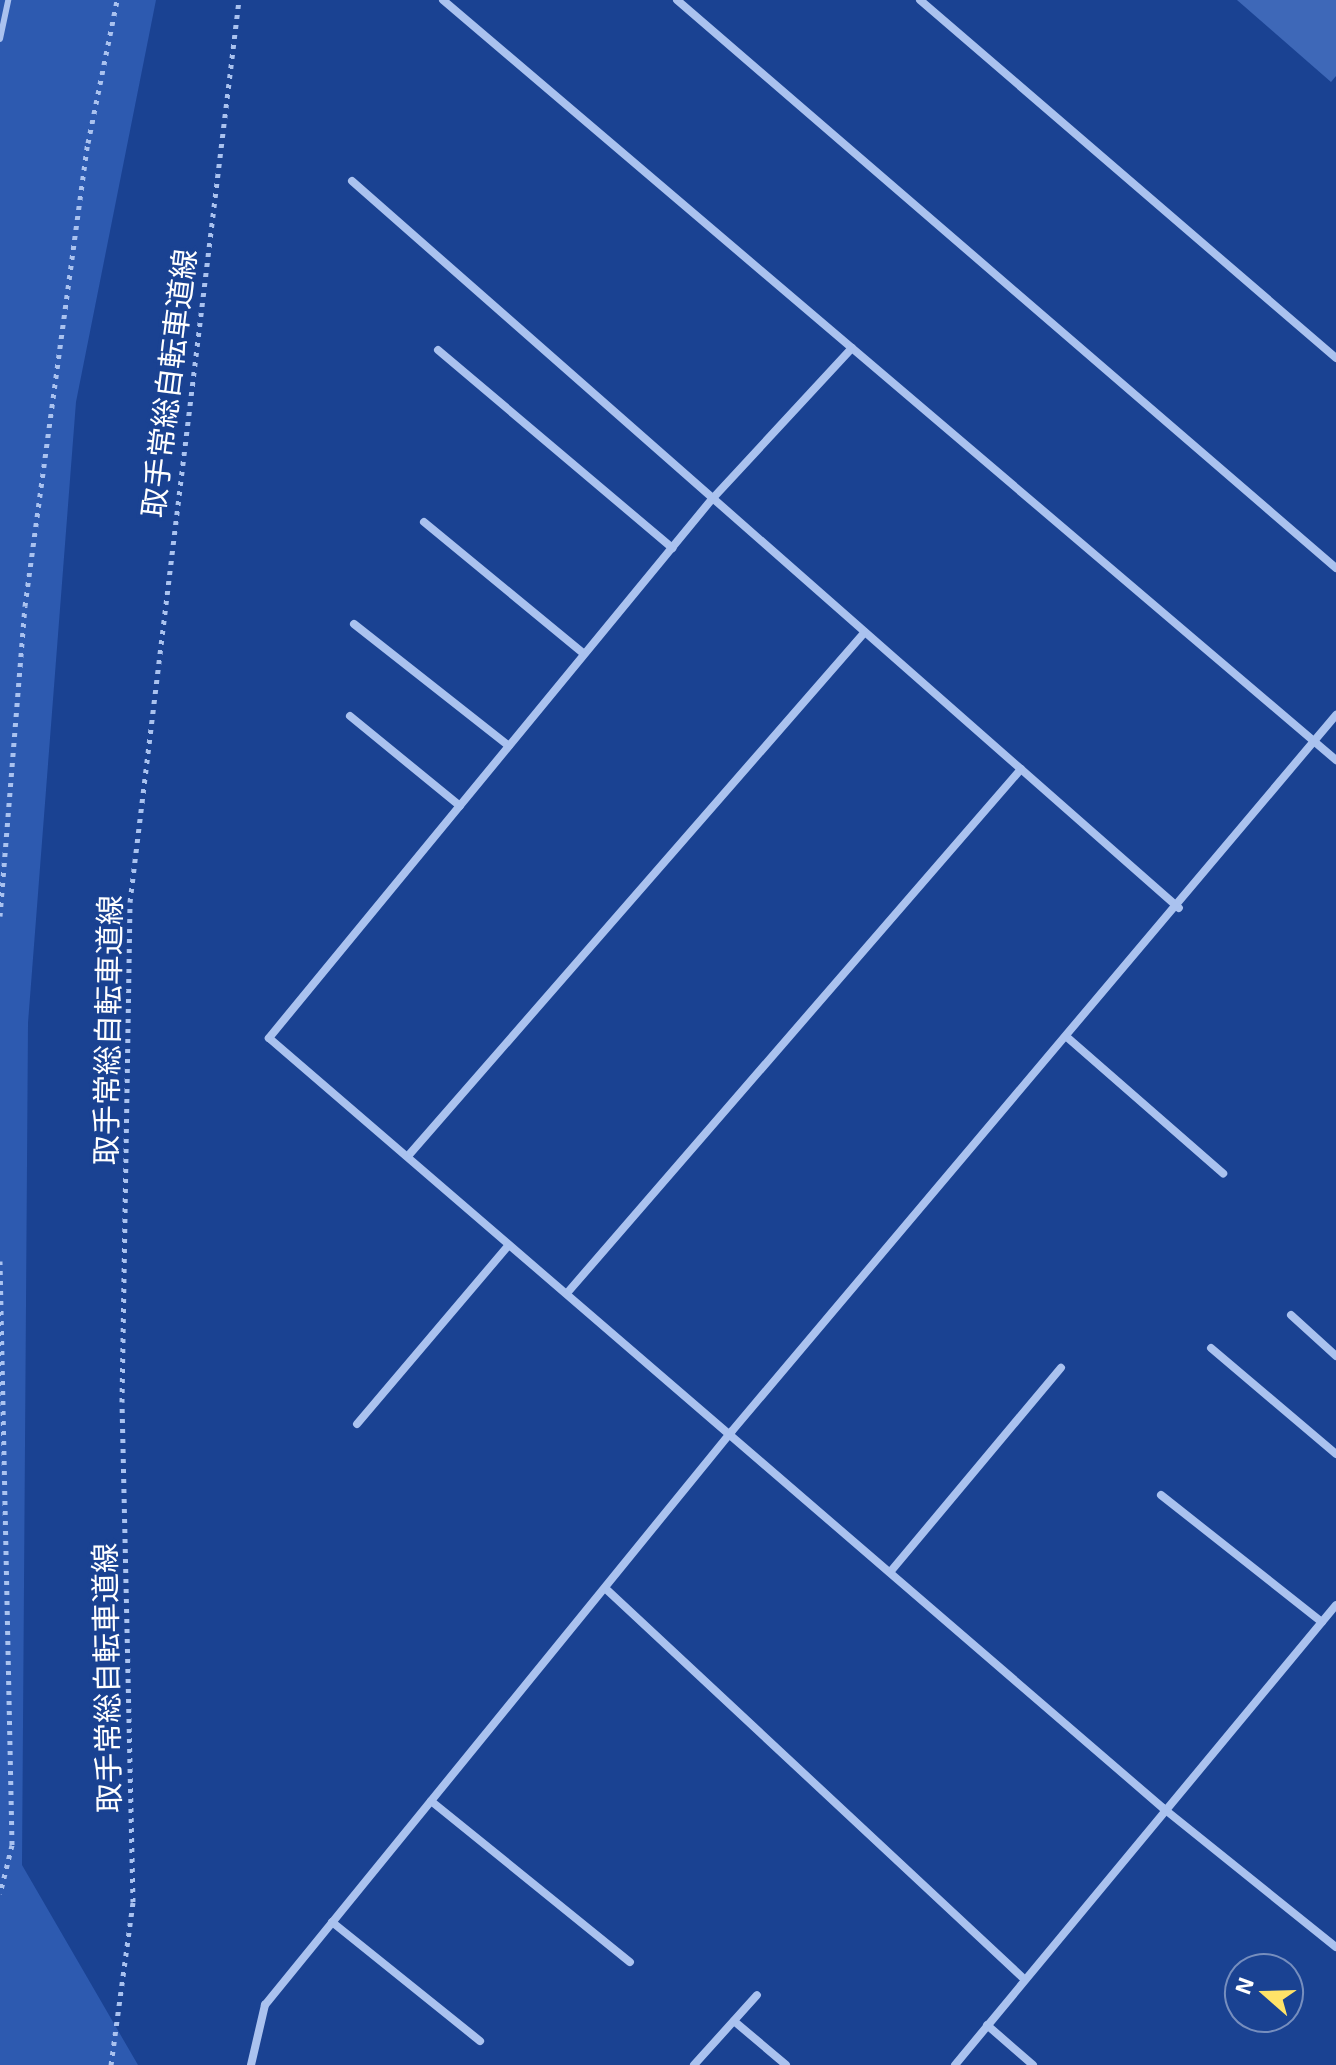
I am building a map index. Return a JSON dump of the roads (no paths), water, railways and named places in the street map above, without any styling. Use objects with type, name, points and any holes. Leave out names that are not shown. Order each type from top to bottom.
[{"type":"street","points":[[443,0],[1336,760]]},
{"type":"street","points":[[677,0],[1336,568]]},
{"type":"street","points":[[920,0],[1336,358]]},
{"type":"street","points":[[352,181],[1179,908]]},
{"type":"street","points":[[852,348],[712,499],[269,1038],[408,1156],[507,1247],[568,1292],[732,1431],[1163,1808],[1336,1947]]},
{"type":"street","points":[[438,350],[672,548]]},
{"type":"street","points":[[424,522],[584,654]]},
{"type":"street","points":[[354,624],[509,746]]},
{"type":"street","points":[[408,1156],[865,632]]},
{"type":"street","points":[[251,2065],[265,2005],[732,1431],[1179,908],[1336,715]]},
{"type":"street","points":[[350,716],[460,806]]},
{"type":"street","points":[[568,1292],[1021,769]]},
{"type":"street","points":[[1068,1038],[1223,1173]]},
{"type":"street","points":[[357,1424],[507,1247]]},
{"type":"street","points":[[1291,1315],[1336,1356]]},
{"type":"street","points":[[1211,1348],[1336,1454]]},
{"type":"street","points":[[891,1571],[1061,1368]]},
{"type":"street","points":[[1161,1495],[1322,1622]]},
{"type":"street","points":[[605,1588],[1022,1977]]},
{"type":"street","points":[[955,2065],[1022,1977],[1336,1605]]},
{"type":"street","points":[[431,1801],[630,1962]]},
{"type":"street","points":[[332,1922],[480,2041]]},
{"type":"street","points":[[694,2065],[757,1995]]},
{"type":"street","points":[[734,2021],[786,2065]]},
{"type":"street","points":[[987,2025],[1033,2065]]},
{"type":"lane","points":[[0,39],[8,0]]}]
